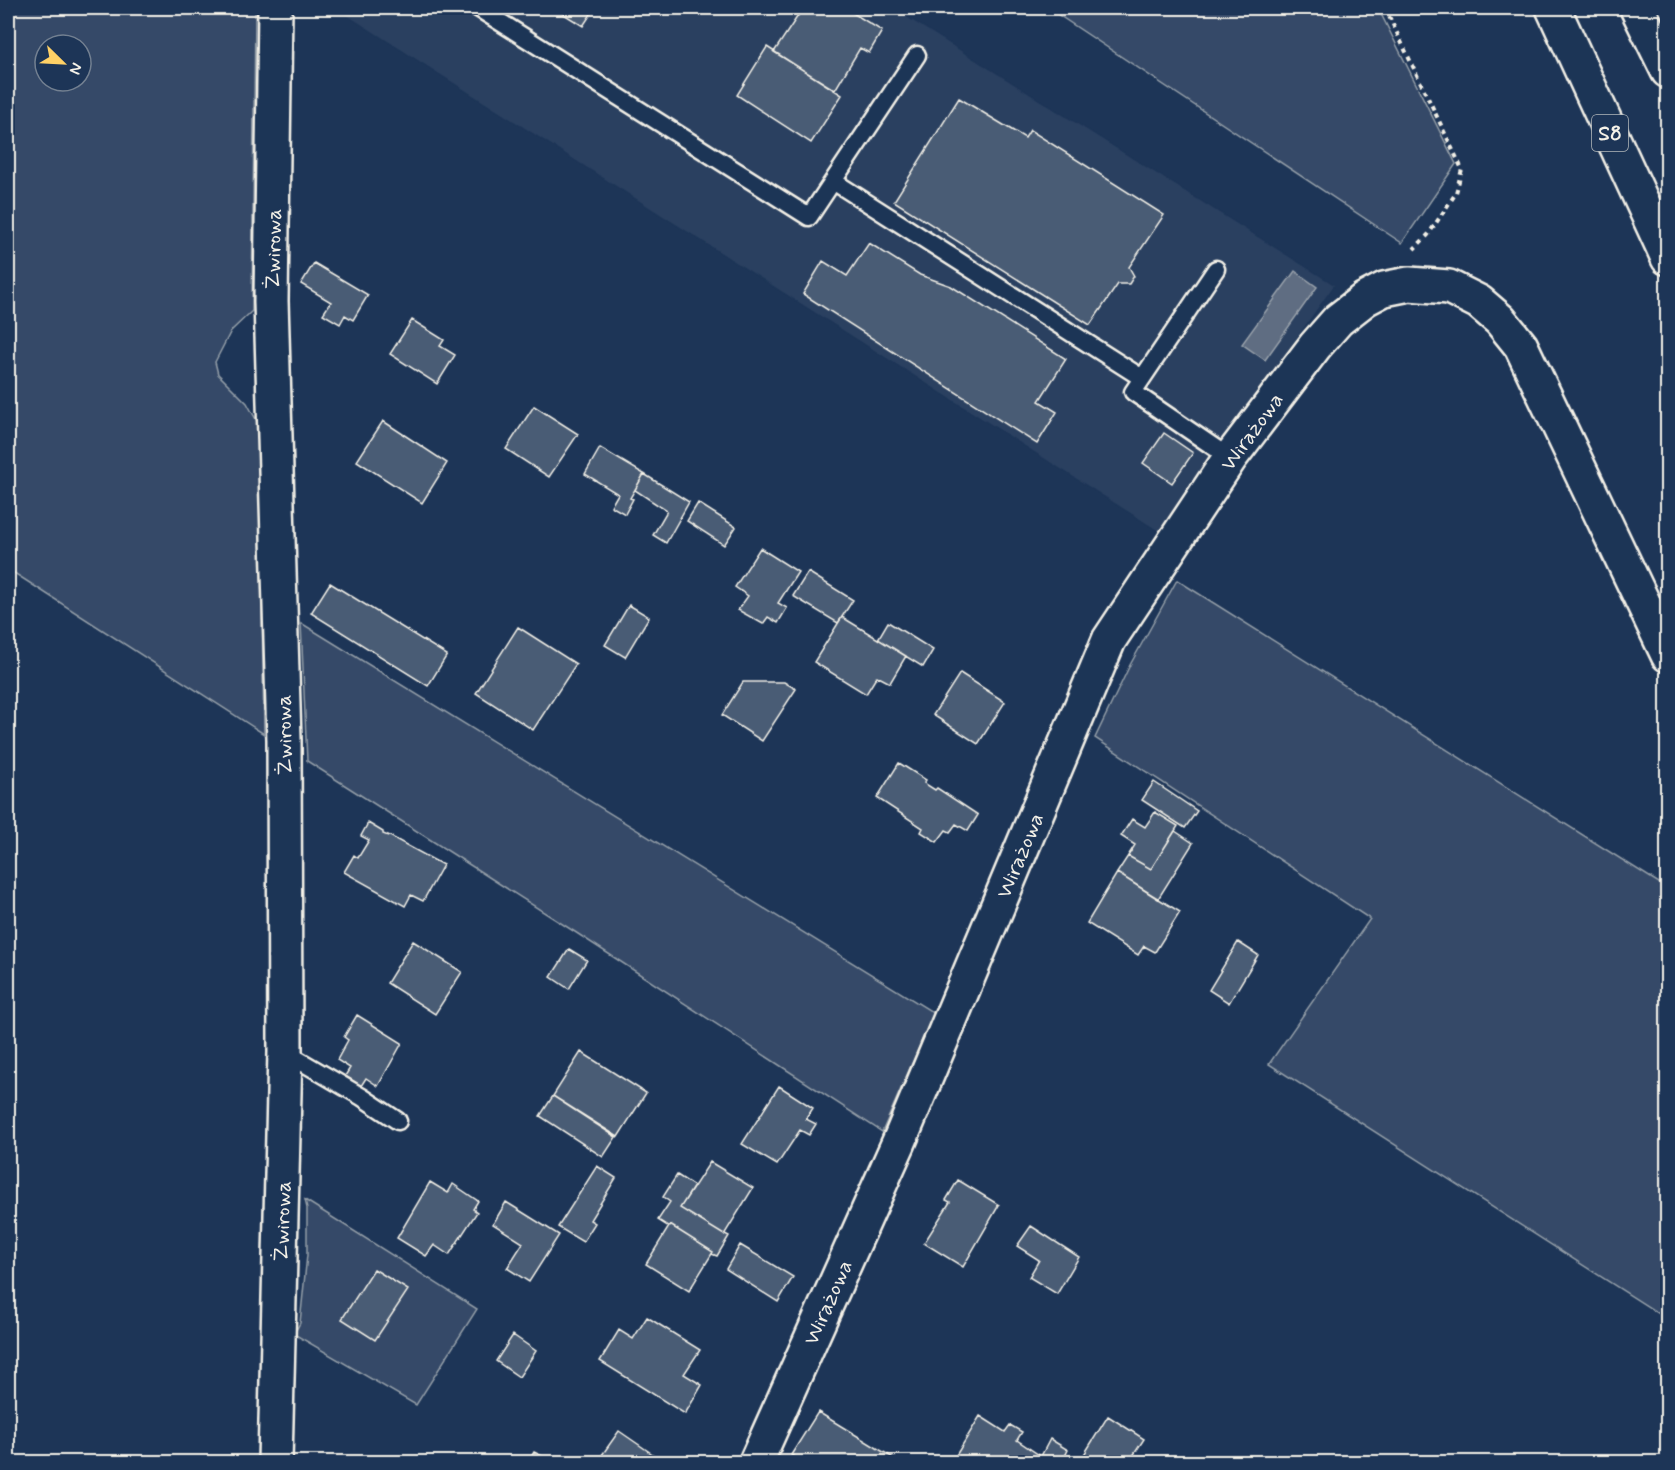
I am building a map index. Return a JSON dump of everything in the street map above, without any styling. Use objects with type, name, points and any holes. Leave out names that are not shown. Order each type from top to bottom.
[{"type":"main road","name":"Żwirowa","points":[[275,8],[272,301],[284,740],[285,1052],[275,1462]]},
{"type":"main road","name":"S8","points":[[1553,8],[1668,258]]},
{"type":"main road","points":[[1637,8],[1668,71]]},
{"type":"main road","name":"Wirażowa","points":[[756,1462],[903,1131],[1109,640],[1230,458],[1315,346],[1338,320],[1365,299],[1384,289],[1409,285],[1449,286],[1479,302],[1500,320],[1521,346],[1668,655]]},
{"type":"lane","points":[[478,8],[809,217],[918,55]]},
{"type":"lane","points":[[833,181],[1142,378]]},
{"type":"lane","points":[[1215,269],[1133,392],[1230,458]]},
{"type":"lane","points":[[285,1052],[398,1121]]},
{"type":"path","points":[[1385,8],[1462,169],[1456,193],[1428,235],[1412,251]]},
{"type":"shaded area","points":[[8,8],[255,8],[252,311],[231,331],[215,362],[218,374],[247,403],[259,425],[264,734],[8,569]]},
{"type":"shaded area","points":[[336,8],[892,8],[1334,285],[1159,531]]},
{"type":"shaded area","points":[[1048,8],[1378,8],[1456,164],[1402,243]]},
{"type":"shaded area","points":[[1295,271],[1317,287],[1265,360],[1242,344]]},
{"type":"shaded area","points":[[1177,580],[1667,888],[1667,1319],[1269,1064],[1370,919],[1095,738],[1130,665]]},
{"type":"shaded area","points":[[301,623],[934,1013],[882,1132],[307,761]]},
{"type":"shaded area","points":[[305,1200],[477,1309],[416,1405],[294,1334],[300,1323],[307,1255]]},
{"type":"building","points":[[554,8],[595,8],[583,26]]},
{"type":"building","points":[[803,8],[845,8],[882,31],[869,53],[860,48],[835,90],[774,52]]},
{"type":"building","points":[[767,47],[842,95],[811,143],[737,95]]},
{"type":"building","points":[[959,98],[1025,138],[1030,130],[1164,215],[1129,267],[1134,276],[1129,284],[1118,284],[1090,325],[894,201]]},
{"type":"building","points":[[869,243],[920,275],[951,286],[1066,359],[1039,401],[1057,412],[1037,444],[803,294],[823,261],[847,276]]},
{"type":"building","points":[[314,263],[368,295],[353,320],[345,315],[340,324],[323,314],[331,302],[301,284]]},
{"type":"building","points":[[412,320],[444,340],[440,346],[455,355],[437,384],[390,354]]},
{"type":"building","points":[[534,406],[578,434],[549,477],[506,449]]},
{"type":"building","points":[[383,421],[447,463],[422,503],[357,461]]},
{"type":"building","points":[[1164,433],[1193,453],[1172,483],[1143,463]]},
{"type":"building","points":[[600,448],[644,474],[630,498],[633,499],[625,514],[611,506],[618,494],[585,474]]},
{"type":"building","points":[[644,474],[689,502],[666,543],[653,535],[667,511],[635,490]]},
{"type":"building","points":[[698,503],[736,527],[724,545],[687,521]]},
{"type":"building","points":[[760,548],[798,572],[778,603],[787,608],[778,623],[768,617],[763,624],[738,610],[748,596],[735,587]]},
{"type":"building","points":[[808,572],[853,600],[838,623],[793,596]]},
{"type":"building","points":[[330,583],[447,655],[428,686],[311,613]]},
{"type":"building","points":[[629,605],[649,617],[625,657],[605,645]]},
{"type":"building","points":[[842,617],[906,656],[890,683],[877,676],[866,694],[814,662]]},
{"type":"building","points":[[888,622],[933,650],[923,667],[878,639]]},
{"type":"building","points":[[518,627],[576,664],[533,730],[476,693]]},
{"type":"building","points":[[960,673],[1005,702],[978,744],[933,715]]},
{"type":"building","points":[[743,682],[784,682],[796,689],[762,741],[722,715]]},
{"type":"building","points":[[899,763],[926,780],[924,783],[935,790],[937,788],[978,815],[968,831],[956,824],[950,832],[946,830],[937,842],[921,832],[923,828],[877,798]]},
{"type":"building","points":[[1154,782],[1197,811],[1185,828],[1142,800]]},
{"type":"building","points":[[1155,812],[1178,826],[1151,869],[1128,856],[1135,845],[1121,836],[1132,819],[1145,827]]},
{"type":"building","points":[[368,823],[383,834],[443,865],[423,901],[411,895],[405,906],[344,872],[354,855],[358,858],[369,840],[361,836]]},
{"type":"building","points":[[1175,831],[1193,843],[1158,899],[1117,873],[1128,856],[1151,869]]},
{"type":"building","points":[[1117,873],[1180,912],[1155,952],[1144,946],[1138,955],[1087,923]]},
{"type":"building","points":[[413,941],[462,972],[435,1014],[387,983]]},
{"type":"building","points":[[1238,942],[1258,955],[1229,1003],[1209,990]]},
{"type":"building","points":[[569,949],[587,960],[569,989],[551,977]]},
{"type":"building","points":[[357,1015],[402,1043],[378,1086],[366,1078],[361,1086],[345,1076],[350,1068],[337,1060],[348,1040],[344,1037]]},
{"type":"building","points":[[581,1052],[646,1093],[618,1137],[553,1096]]},
{"type":"building","points":[[779,1086],[813,1108],[806,1119],[816,1124],[809,1135],[800,1130],[777,1165],[742,1144]]},
{"type":"building","points":[[553,1096],[616,1137],[603,1157],[540,1116]]},
{"type":"building","points":[[710,1162],[753,1188],[724,1235],[680,1208]]},
{"type":"building","points":[[597,1166],[616,1178],[590,1220],[595,1223],[583,1242],[558,1227]]},
{"type":"building","points":[[677,1175],[694,1186],[680,1208],[729,1236],[717,1256],[670,1225],[669,1227],[658,1220],[670,1202],[663,1197]]},
{"type":"building","points":[[958,1180],[999,1205],[963,1267],[924,1243],[950,1202],[946,1200]]},
{"type":"building","points":[[430,1182],[448,1193],[453,1184],[478,1201],[473,1209],[477,1212],[449,1255],[434,1245],[426,1256],[397,1238]]},
{"type":"building","points":[[506,1202],[559,1235],[529,1282],[507,1268],[523,1243],[493,1224]]},
{"type":"building","points":[[670,1225],[713,1252],[689,1291],[646,1264]]},
{"type":"building","points":[[1031,1226],[1079,1257],[1057,1294],[1029,1277],[1039,1260],[1017,1246]]},
{"type":"building","points":[[740,1245],[793,1277],[778,1302],[726,1269]]},
{"type":"building","points":[[374,1269],[408,1290],[375,1340],[342,1319]]},
{"type":"building","points":[[647,1317],[700,1350],[684,1374],[702,1385],[685,1414],[600,1361],[619,1330],[633,1339]]},
{"type":"building","points":[[513,1335],[536,1351],[519,1377],[496,1361]]},
{"type":"building","points":[[818,1412],[900,1462],[803,1462],[791,1455]]},
{"type":"building","points":[[980,1416],[1005,1432],[1010,1425],[1022,1432],[1017,1440],[1039,1455],[1034,1462],[963,1462],[955,1457]]},
{"type":"building","points":[[1108,1416],[1144,1439],[1129,1462],[1080,1461]]},
{"type":"building","points":[[619,1431],[664,1462],[597,1462]]},
{"type":"building","points":[[1050,1439],[1068,1450],[1062,1462],[1038,1462]]},
{"type":"building","points":[[534,1452],[554,1462],[528,1462]]}]
